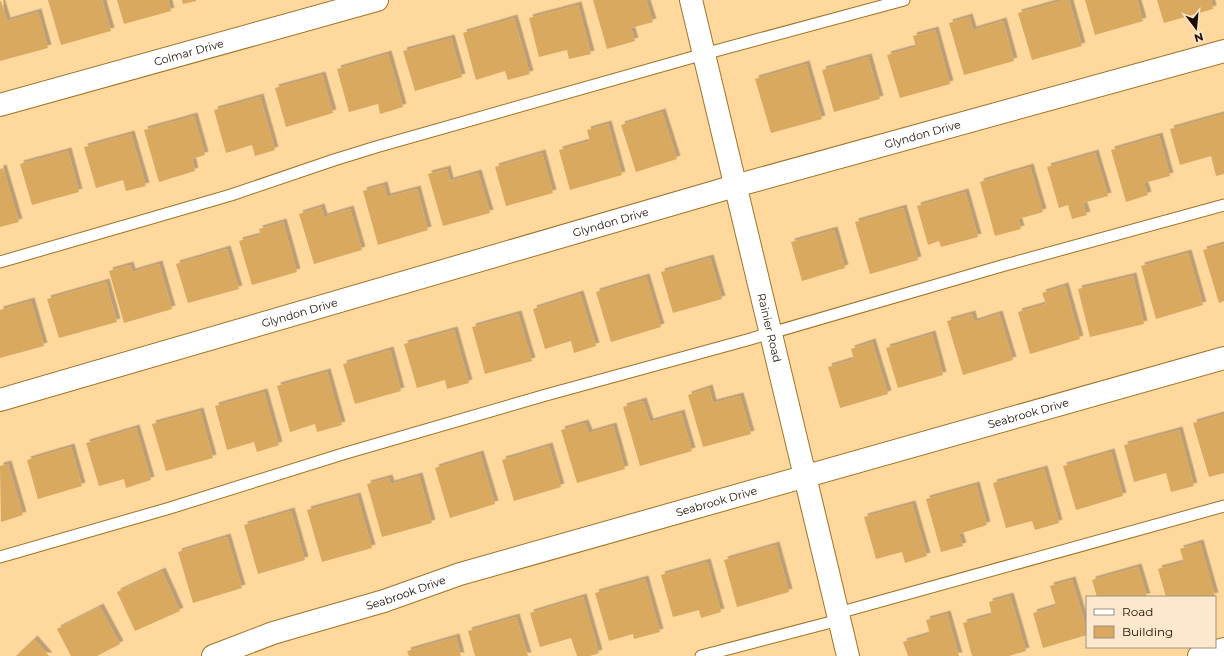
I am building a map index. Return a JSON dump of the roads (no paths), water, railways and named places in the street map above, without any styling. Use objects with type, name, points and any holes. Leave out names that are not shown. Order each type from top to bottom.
[{"type":"street","name":"Colmar Drive","points":[[0,105],[377,0]]},
{"type":"street","name":"Rainier Road","points":[[691,0],[848,656]]},
{"type":"street","name":"Glyndon Drive","points":[[0,400],[736,186],[1224,51]]},
{"type":"street","name":"Seabrook Drive","points":[[213,656],[273,633],[384,601],[460,574],[1224,358]]},
{"type":"street","points":[[1199,656],[1224,649]]},
{"type":"lane","points":[[0,262],[224,198],[341,158],[704,54],[904,0]]},
{"type":"lane","points":[[0,556],[170,508],[346,453],[546,395],[771,333],[1005,265],[1224,205]]},
{"type":"lane","points":[[701,656],[1224,506]]}]
